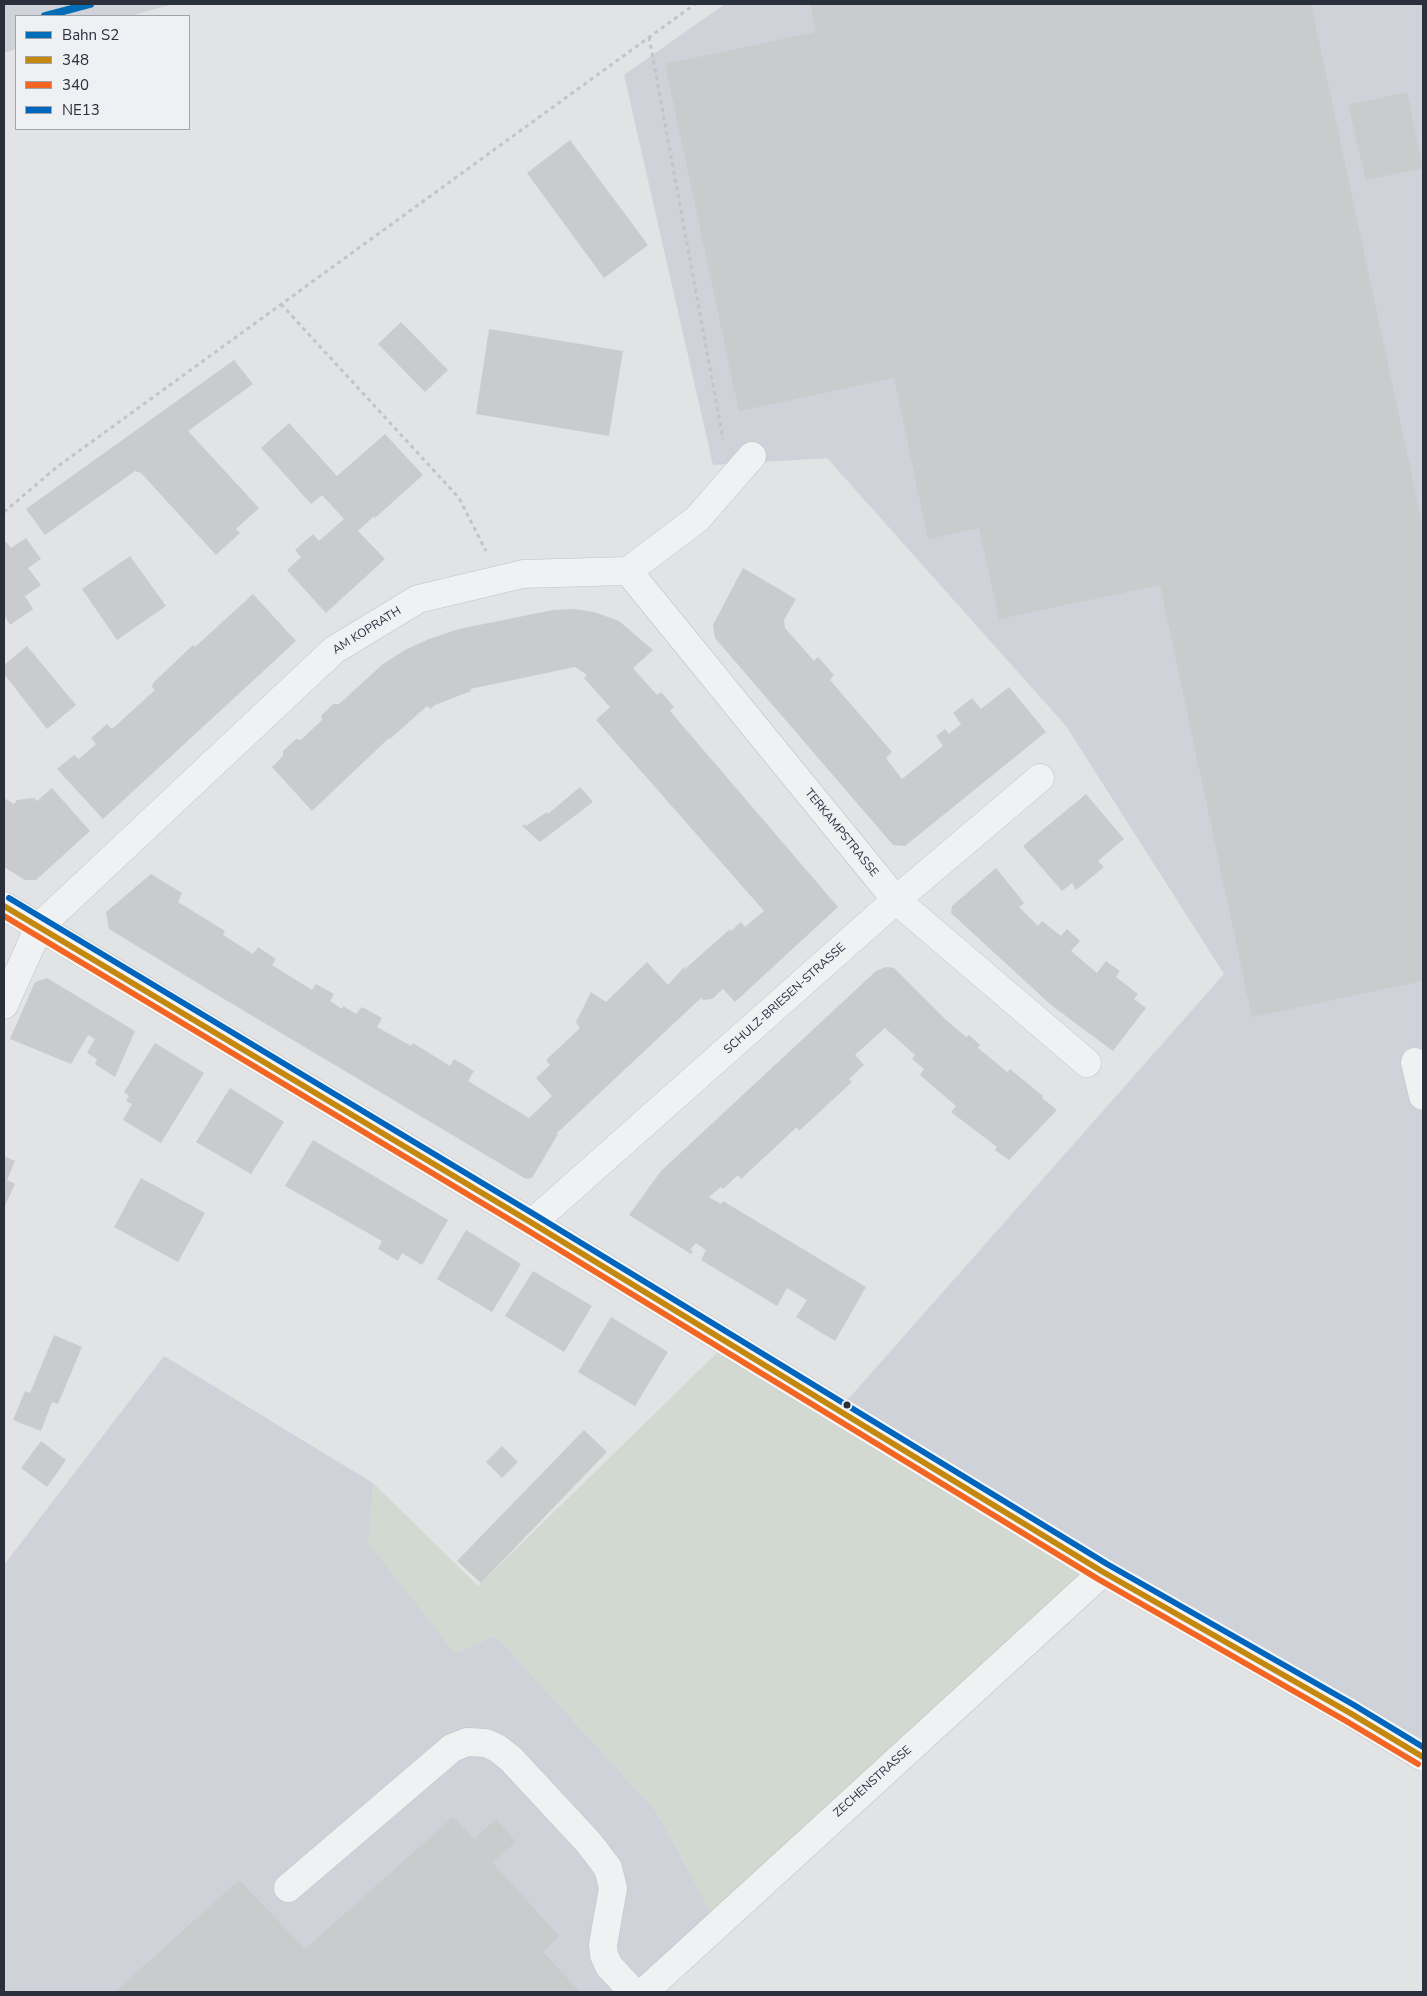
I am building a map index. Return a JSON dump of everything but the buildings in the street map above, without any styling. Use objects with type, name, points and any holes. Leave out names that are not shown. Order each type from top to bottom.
[{"type":"main road","points":[[4,906],[532,1223],[1102,1572],[1350,1713],[1423,1757]]},
{"type":"street","points":[[628,571],[697,519],[752,456]]},
{"type":"street","name":"AM KOPRATH","points":[[39,927],[334,650],[418,600],[523,574],[628,571]]},
{"type":"street","name":"TERKAMPSTRASSE","points":[[628,571],[896,900],[1087,1063]]},
{"type":"street","name":"SCHULZ-BRIESEN-STRASSE","points":[[532,1223],[896,900],[1040,778]]},
{"type":"street","points":[[4,1005],[39,927]]},
{"type":"street","points":[[1415,1062],[1423,1096]]},
{"type":"street","name":"ZECHENSTRASSE","points":[[644,1992],[1102,1572]]},
{"type":"street","points":[[288,1888],[452,1748],[467,1742],[486,1743],[511,1759],[589,1843],[608,1868],[613,1888],[603,1945],[604,1955],[609,1966],[633,1992]]},
{"type":"path","points":[[4,512],[57,467],[695,4]]},
{"type":"path","points":[[648,38],[731,481]]},
{"type":"path","points":[[281,304],[459,498],[500,579]]},
{"type":"shaded area","points":[[4,4],[173,4],[134,15],[15,15],[15,49],[4,53]]},
{"type":"shaded area","points":[[725,4],[1423,4],[1423,1748],[843,1405],[1224,974],[1066,726],[827,458],[713,465],[624,75]]},
{"type":"shaded area","points":[[720,1350],[1087,1575],[714,1918],[656,1811],[496,1636],[455,1653],[368,1543],[373,1483],[478,1586]]},
{"type":"shaded area","points":[[164,1356],[373,1483],[369,1543],[455,1653],[496,1636],[656,1811],[714,1918],[633,1992],[4,1992],[4,1565]]},
{"type":"rail line","name":"S2","points":[[49,15],[90,4]]},
{"type":"transit line","name":"NE13","points":[[9,898],[537,1216],[1107,1564],[1354,1705],[1423,1747]]},
{"type":"transit line","name":"348","points":[[4,906],[532,1223],[1103,1572],[1350,1713],[1423,1757]]},
{"type":"transit line","name":"340","points":[[4,916],[527,1230],[1098,1579],[1418,1764]]}]
